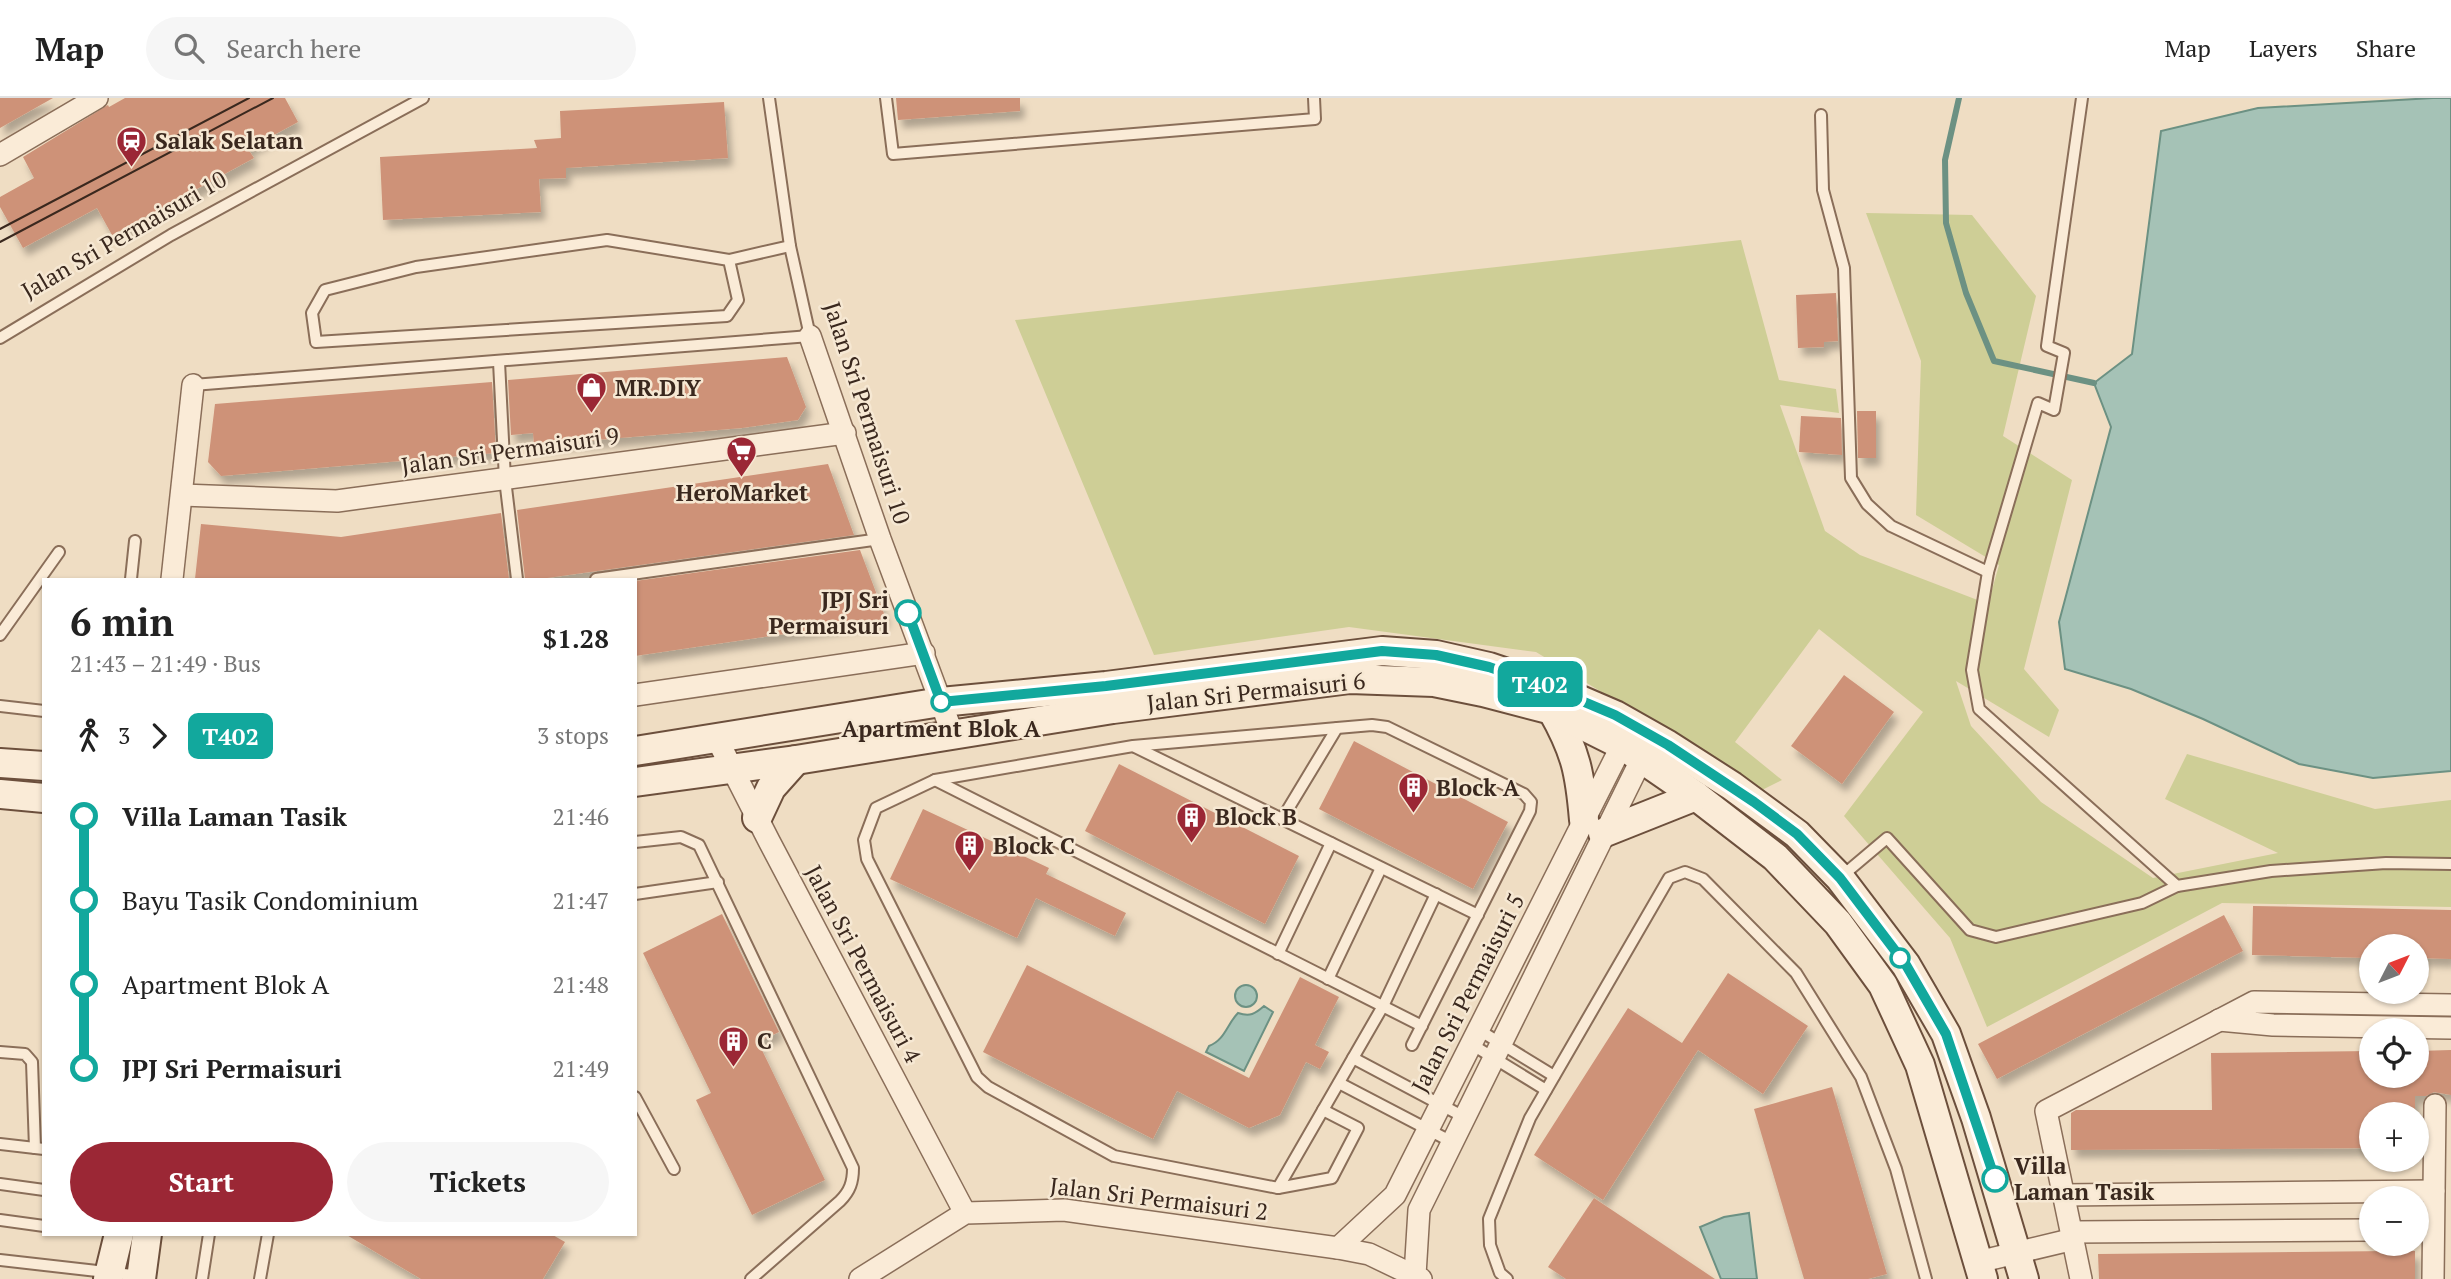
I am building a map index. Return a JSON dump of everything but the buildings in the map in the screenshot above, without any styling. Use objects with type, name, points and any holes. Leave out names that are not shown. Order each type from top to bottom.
[{"type":"street","points":[[0,155],[97,98]]},
{"type":"street","name":"Jalan Sri Permaisuri 10","points":[[810,336],[880,539],[953,735]]},
{"type":"street","points":[[172,578],[193,385]]},
{"type":"street","name":"Jalan Sri Permaisuri 9","points":[[182,495],[337,501],[845,433]]},
{"type":"street","name":"Jalan Sri Permaisuri 6","points":[[637,751],[941,702],[1106,686],[1382,651],[1436,655],[1489,667],[1556,690],[1615,715],[1732,786],[1797,834],[1840,878],[1906,965],[1946,1034],[1976,1118],[2024,1279]]},
{"type":"street","points":[[637,695],[924,653]]},
{"type":"street","name":"Jalan Sri Permaisuri 6","points":[[637,782],[796,760],[1126,707],[1350,679],[1434,682],[1552,710],[1634,748],[1775,857],[1838,923],[1882,985],[1920,1065],[1981,1270]]},
{"type":"street","points":[[1552,710],[1569,739],[1593,827],[1696,796]]},
{"type":"street","points":[[1615,715],[1634,748],[1668,745]]},
{"type":"street","name":"Jalan Sri Permaisuri 4","points":[[717,739],[965,1213]]},
{"type":"street","name":"Jalan Sri Permaisuri 5","points":[[1338,1248],[1395,1195],[1475,1037],[1593,827],[1634,748]]},
{"type":"street","points":[[757,818],[771,788],[796,760]]},
{"type":"street","points":[[0,763],[42,766]]},
{"type":"street","points":[[0,794],[42,797]]},
{"type":"street","name":"Jalan Sri Permaisuri 5","points":[[1418,1277],[1419,1209],[1497,1050],[1593,827]]},
{"type":"street","points":[[2077,1278],[2073,1235],[2046,1111],[2253,1002],[2451,1005]]},
{"type":"street","points":[[2218,1020],[2273,1025],[2451,1028]]},
{"type":"street","points":[[2429,1213],[2434,1191],[2435,1105]]},
{"type":"street","points":[[2064,1195],[2434,1191]]},
{"type":"street","name":"Jalan Sri Permaisuri 2","points":[[965,1213],[1064,1210],[1338,1248],[1369,1254],[1418,1277]]},
{"type":"street","points":[[860,1279],[965,1213]]},
{"type":"street","points":[[1981,1270],[2017,1252],[2073,1235],[2359,1230]]},
{"type":"street","points":[[109,1276],[119,1236]]},
{"type":"street","points":[[141,1278],[147,1236]]},
{"type":"street","points":[[2429,1252],[2434,1279]]},
{"type":"lane","name":"Jalan Sri Permaisuri 10","points":[[0,338],[171,235],[422,98]]},
{"type":"lane","name":"Jalan Sri Permaisuri 10","points":[[769,98],[790,246],[810,336]]},
{"type":"lane","points":[[886,98],[893,154],[1315,119],[1314,98]]},
{"type":"lane","points":[[2082,98],[2046,346],[2064,353],[2054,410],[2038,403],[1988,572],[1972,670],[1979,709],[2177,886]]},
{"type":"lane","points":[[1821,115],[1823,190],[1844,268],[1851,478],[1867,504],[1891,526],[1988,572]]},
{"type":"lane","points":[[729,260],[738,300],[727,316],[316,342],[312,313],[325,290],[416,267],[607,240],[729,260],[790,246]]},
{"type":"lane","points":[[193,385],[810,336]]},
{"type":"lane","points":[[499,362],[505,479],[517,578]]},
{"type":"lane","points":[[603,578],[880,539]]},
{"type":"lane","points":[[131,578],[135,541]]},
{"type":"lane","points":[[0,635],[59,552]]},
{"type":"lane","points":[[0,706],[42,711]]},
{"type":"lane","points":[[1324,1110],[1358,1128],[1332,1178],[1278,1188],[1114,1156],[988,1087],[977,1077],[867,859],[864,840],[876,808],[935,780],[1133,746],[1372,725],[1387,727],[1524,794],[1531,802],[1530,811],[1412,1045]]},
{"type":"lane","points":[[1282,819],[1337,728]]},
{"type":"lane","points":[[1133,746],[1478,915]]},
{"type":"lane","points":[[935,780],[1422,1026]]},
{"type":"lane","points":[[637,842],[681,837],[699,845],[853,1168],[853,1180],[840,1201],[751,1279]]},
{"type":"lane","points":[[1840,878],[1887,838],[1970,930],[1996,937],[2142,903],[2177,886],[2271,871],[2386,863],[2451,864]]},
{"type":"lane","points":[[1278,954],[1331,843]]},
{"type":"lane","points":[[1328,979],[1381,868]]},
{"type":"lane","points":[[1507,1279],[1500,1273],[1490,1245],[1489,1219],[1530,1118],[1669,878],[1685,872],[1703,879],[1796,973],[1861,1077],[1896,1169],[1926,1279]]},
{"type":"lane","points":[[637,894],[718,882]]},
{"type":"lane","points":[[1278,1188],[1383,1006],[1436,894]]},
{"type":"lane","points":[[1475,1037],[1554,1076]]},
{"type":"lane","points":[[1475,1037],[1497,1050],[1546,1090]]},
{"type":"lane","points":[[0,1052],[25,1054],[32,1062],[39,1149],[0,1144]]},
{"type":"lane","points":[[1353,1058],[1464,1116]]},
{"type":"lane","points":[[1339,1083],[1452,1142]]},
{"type":"lane","points":[[637,1101],[674,1168]]},
{"type":"lane","points":[[0,1184],[42,1190]]},
{"type":"lane","points":[[0,1220],[42,1226]]},
{"type":"lane","points":[[202,1279],[209,1236]]},
{"type":"lane","points":[[260,1279],[268,1236]]},
{"type":"lane","points":[[0,1260],[141,1278]]},
{"type":"lane","points":[[49,1279],[51,1266]]},
{"type":"green space","points":[[1866,213],[1972,215],[2036,296],[2003,436],[2072,480],[2024,669],[2059,710],[2049,737],[1956,681],[1971,726],[2041,802],[2153,878],[2278,853],[2165,799],[2187,754],[2375,809],[2451,800],[2451,907],[2222,903],[1987,1027],[1950,938],[1844,816],[1923,712],[1819,629],[1735,742],[1782,780],[1762,790],[1536,652],[1349,627],[1154,655],[1015,320],[1741,240],[1779,380],[1836,389],[1839,413],[1780,405],[1825,531],[1860,555],[1988,604],[1999,565],[1916,515],[1921,361]]},
{"type":"shaded area","points":[[2451,98],[2451,771],[2373,778],[2299,764],[2131,689],[2065,669],[2059,622],[2111,427],[2094,383],[2132,354],[2161,131],[2258,108]]},
{"type":"shaded area","points":[[1246,985],[1254,988],[1257,996],[1254,1004],[1246,1007],[1238,1004],[1235,996],[1238,988]]},
{"type":"shaded area","points":[[1264,1006],[1273,1012],[1244,1071],[1206,1052],[1209,1046],[1222,1036],[1238,1013],[1252,1014]]},
{"type":"shaded area","points":[[1749,1213],[1757,1279],[1721,1279],[1700,1227],[1724,1217]]},
{"type":"waterway","points":[[1959,98],[1945,160],[1946,223],[1966,293],[1994,361],[2094,383]]},
{"type":"tram line","points":[[0,229],[249,98]]},
{"type":"tram line","points":[[0,242],[273,98]]},
{"type":"bus line","name":"T402","points":[[908,613],[941,702],[1106,686],[1382,651],[1436,655],[1489,667],[1556,690],[1615,715],[1732,786],[1797,834],[1840,878],[1906,965],[1946,1034],[1995,1179]]},
{"type":"place","name":"Salak Selatan","points":[[132,168]]},
{"type":"place","name":"MR.DIY","points":[[592,415]]},
{"type":"place","name":"HeroMarket","points":[[742,479]]},
{"type":"place","name":"JPJ Sri Permaisuri","points":[[908,613]]},
{"type":"place","name":"Apartment Blok A","points":[[941,702]]},
{"type":"place","name":"Block A","points":[[1413,815]]},
{"type":"place","name":"Block B","points":[[1192,844]]},
{"type":"place","name":"Block C","points":[[970,873]]},
{"type":"place","name":"C","points":[[734,1068]]},
{"type":"place","name":"Villa Laman Tasik","points":[[1995,1179]]}]
